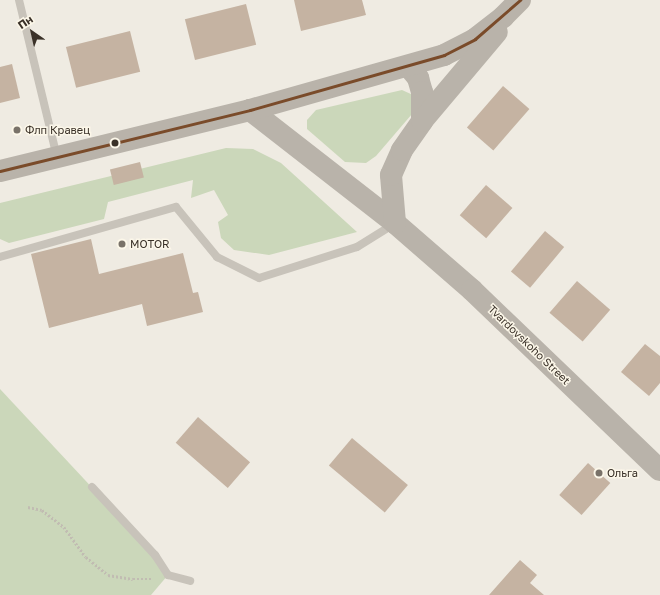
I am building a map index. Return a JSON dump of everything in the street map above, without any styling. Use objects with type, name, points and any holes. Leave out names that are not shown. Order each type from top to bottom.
[{"type":"main road","points":[[0,171],[250,110],[444,55],[476,39],[503,17],[520,0]]},
{"type":"main road","points":[[395,223],[391,175],[402,150],[422,121],[524,0]]},
{"type":"main road","points":[[408,66],[418,78],[422,92],[422,121]]},
{"type":"main road","name":"Tvardovskoho Street","points":[[250,110],[395,223],[472,290],[660,470]]},
{"type":"lane","points":[[19,0],[57,158]]},
{"type":"lane","points":[[0,257],[176,207],[217,257],[259,278],[357,247],[395,223]]},
{"type":"lane","points":[[92,487],[155,554],[168,575],[190,582]]},
{"type":"path","points":[[28,508],[42,510],[64,527],[86,557],[108,575],[133,579],[157,579]]},
{"type":"green space","points":[[402,90],[413,95],[412,114],[376,156],[366,163],[345,162],[307,129],[307,120],[316,110]]},
{"type":"green space","points":[[226,148],[253,149],[281,163],[357,232],[269,255],[234,250],[221,238],[218,222],[228,215],[214,190],[191,198],[193,180],[108,202],[104,219],[9,243],[0,239],[0,203]]},
{"type":"green space","points":[[0,389],[155,555],[168,575],[151,595],[0,595]]},
{"type":"building","points":[[294,0],[362,0],[366,15],[301,31]]},
{"type":"building","points":[[246,4],[256,45],[195,60],[185,19]]},
{"type":"building","points":[[130,31],[140,72],[76,88],[66,47]]},
{"type":"building","points":[[12,64],[20,98],[0,103],[0,67]]},
{"type":"building","points":[[503,86],[529,109],[493,150],[467,128]]},
{"type":"building","points":[[140,162],[144,178],[114,185],[110,169]]},
{"type":"building","points":[[486,185],[512,208],[486,238],[460,215]]},
{"type":"building","points":[[545,231],[564,247],[530,288],[511,272]]},
{"type":"building","points":[[91,239],[99,274],[183,253],[193,293],[198,292],[203,312],[147,326],[142,304],[49,328],[31,254]]},
{"type":"building","points":[[577,281],[610,310],[583,342],[549,313]]},
{"type":"building","points":[[645,344],[660,356],[660,383],[649,396],[621,372]]},
{"type":"building","points":[[198,417],[250,462],[228,488],[176,443]]},
{"type":"building","points":[[352,438],[408,485],[385,513],[329,466]]},
{"type":"building","points":[[588,463],[610,483],[582,515],[559,495]]},
{"type":"building","points":[[520,560],[537,575],[530,583],[544,595],[489,595]]},
{"type":"transit line","points":[[0,171],[250,110],[444,55],[475,39],[520,0]]},
{"type":"place","name":"Флп Кравец","points":[[17,130]]},
{"type":"place","name":"MOTOR","points":[[122,244]]},
{"type":"place","name":"Ольга","points":[[599,473]]}]
